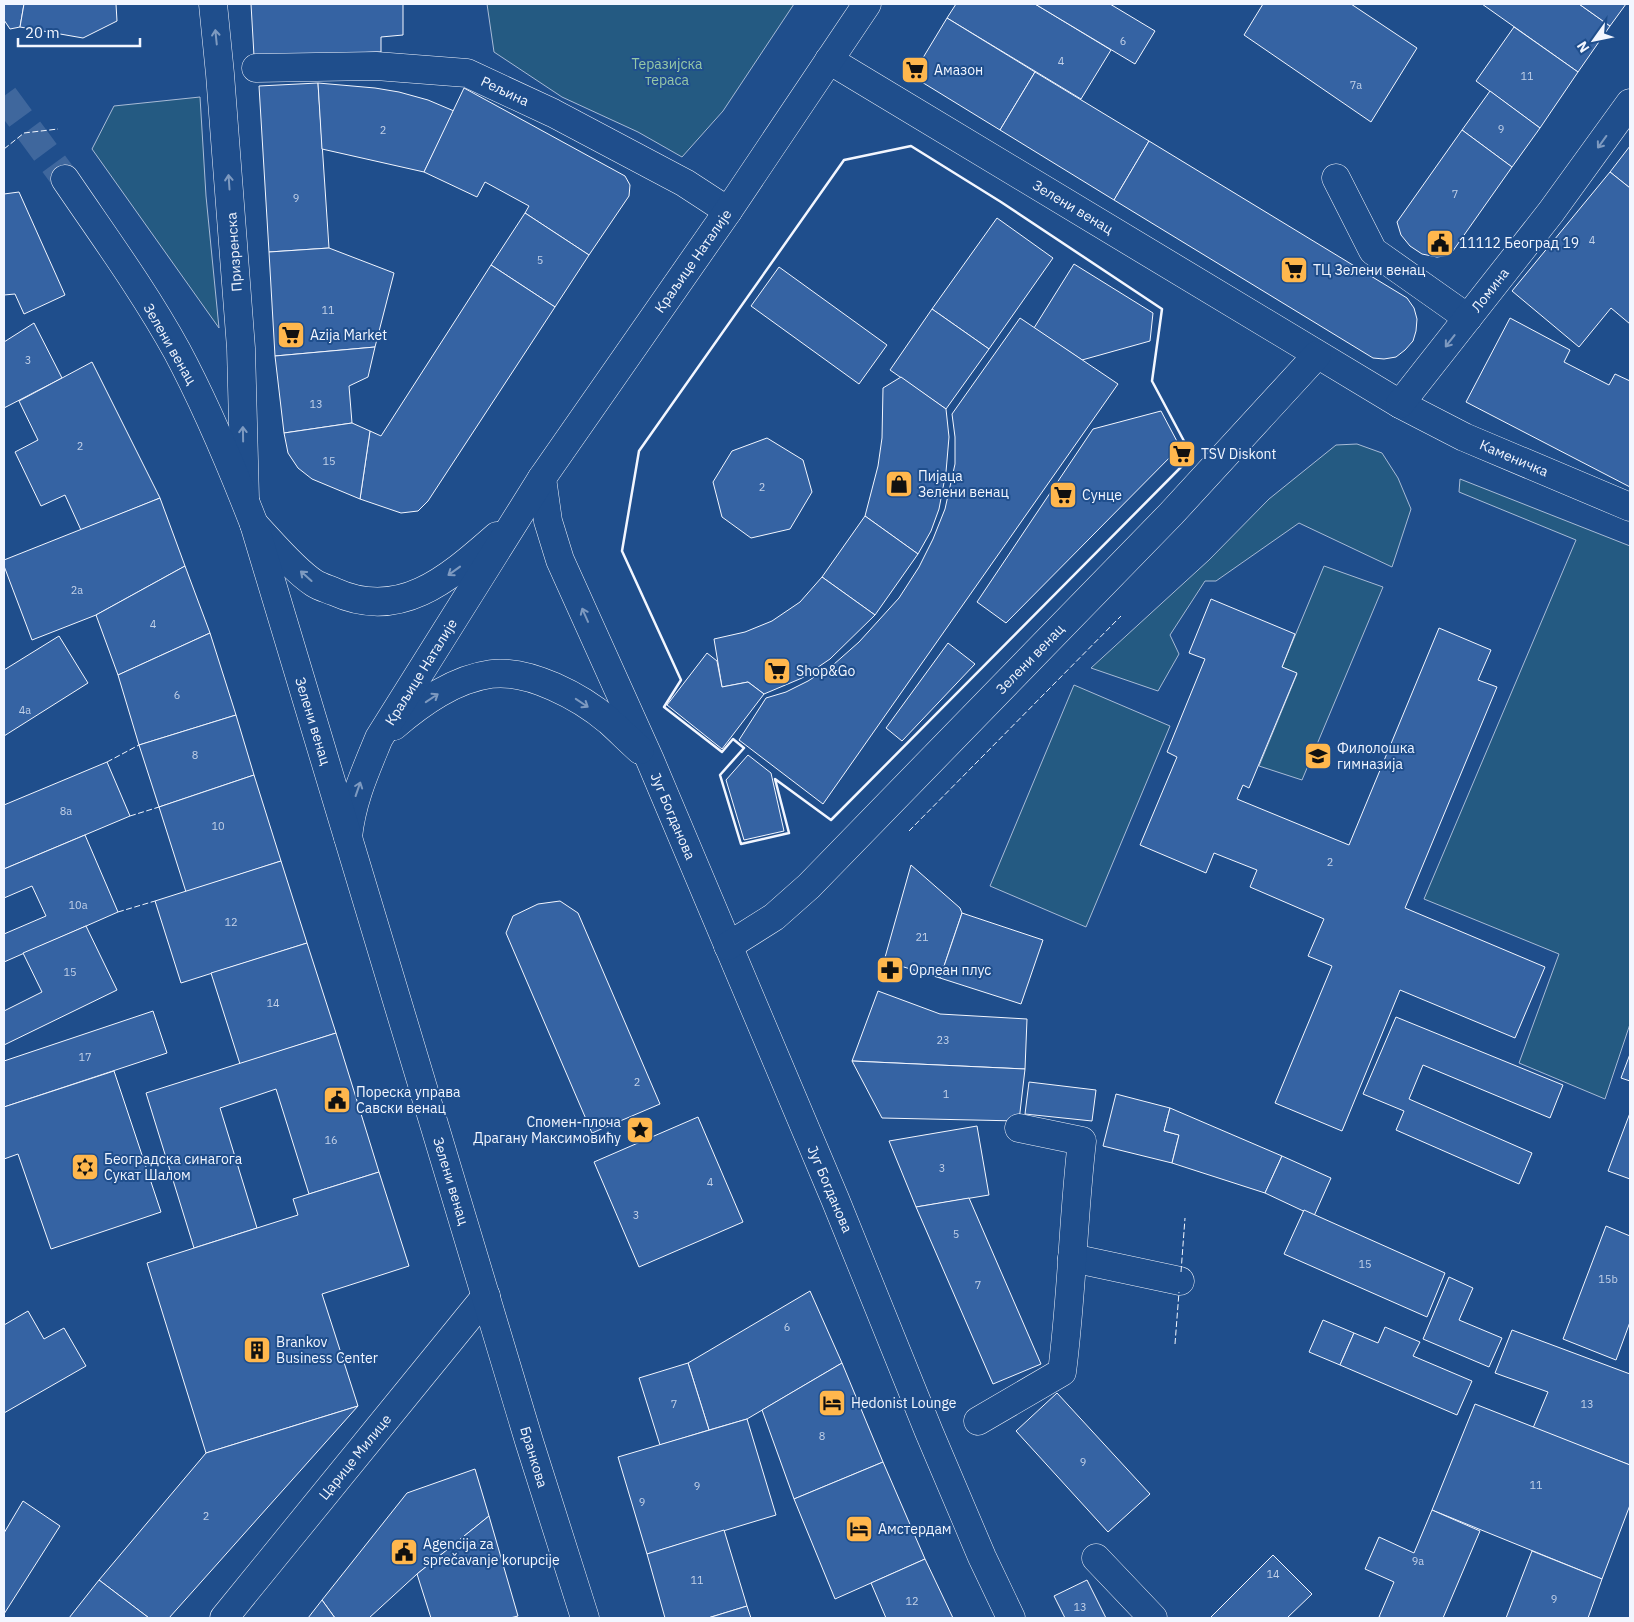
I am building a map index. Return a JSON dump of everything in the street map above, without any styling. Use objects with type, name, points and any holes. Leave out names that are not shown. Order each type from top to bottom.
[{"type":"street","name":"Призренска","points":[[212,4],[220,70],[241,348],[249,512]]},
{"type":"street","name":"Краљице Наталије","points":[[348,837],[353,804],[379,738],[519,518],[542,478],[728,211],[867,4]]},
{"type":"street","name":"Зелени венац","points":[[829,60],[1400,404]]},
{"type":"street","name":"Рељина","points":[[220,70],[376,66],[467,74],[553,113],[685,183],[728,211]]},
{"type":"street","name":"Ломина","points":[[1400,404],[1551,212],[1630,103]]},
{"type":"street","points":[[1336,178],[1373,252],[1468,318]]},
{"type":"street","name":"Зелени венац","points":[[65,179],[111,246],[176,350],[212,422],[249,512],[486,1296]]},
{"type":"street","name":"Зелени венац","points":[[728,946],[774,918],[809,886],[1171,514],[1317,355]]},
{"type":"street","name":"Каменичка","points":[[1400,404],[1464,437],[1630,507]]},
{"type":"street","name":"Југ Богданова","points":[[542,478],[548,522],[560,560],[650,760],[835,1199],[929,1432],[982,1556],[1011,1618]]},
{"type":"street","name":"Краљице Наталије","points":[[249,512],[287,559],[314,583],[351,599],[381,602],[400,600],[415,595],[439,582],[468,562],[519,518]]},
{"type":"street","name":"Југ Богданова","points":[[379,738],[411,712],[445,689],[489,674],[508,673],[530,678],[569,694],[608,720],[650,760]]},
{"type":"street","points":[[978,1421],[1062,1372],[1068,1322],[1076,1196],[1082,1141],[1019,1128]]},
{"type":"street","points":[[1072,1258],[1180,1281]]},
{"type":"street","name":"Царице Милице","points":[[224,1618],[486,1296]]},
{"type":"street","name":"Бранкова","points":[[486,1296],[529,1441],[585,1618]]},
{"type":"street","points":[[1096,1558],[1153,1618]]},
{"type":"green space","name":"Теразијска тераса","points":[[487,4],[794,4],[723,111],[682,157],[638,132],[562,97],[494,52]]},
{"type":"green space","points":[[200,97],[206,196],[219,328],[92,149],[114,106]]},
{"type":"green space","points":[[1357,444],[1382,453],[1398,478],[1411,509],[1392,567],[1299,523],[1216,581],[1205,581],[1170,635],[1179,654],[1158,691],[1091,668],[1209,560],[1269,499],[1336,445]]},
{"type":"green space","points":[[1460,479],[1630,546],[1630,1024],[1605,1099],[1519,1063],[1559,954],[1424,899],[1576,540],[1459,492]]},
{"type":"green space","points":[[1324,566],[1383,587],[1302,780],[1259,766],[1297,674],[1282,667]]},
{"type":"green space","points":[[1074,685],[1170,726],[1086,927],[990,886]]},
{"type":"building","points":[[4,4],[24,4],[20,27],[10,29],[4,20]]},
{"type":"building","points":[[24,4],[116,4],[117,21],[83,38],[20,27]]},
{"type":"building","points":[[251,4],[403,4],[403,35],[381,37],[381,52],[254,56]]},
{"type":"building","points":[[956,4],[1035,4],[1111,50],[1081,99],[947,18]]},
{"type":"building","points":[[1035,4],[1110,4],[1155,31],[1135,64]]},
{"type":"building","points":[[1263,4],[1351,4],[1417,48],[1371,122],[1244,35]]},
{"type":"building","points":[[1482,4],[1579,4],[1610,26],[1578,72]]},
{"type":"building","points":[[1579,4],[1626,4],[1610,26]]},
{"type":"building","points":[[947,18],[1035,72],[1000,130],[912,76]]},
{"type":"building","points":[[1514,27],[1578,72],[1540,128],[1476,81]]},
{"type":"building","points":[[1035,72],[1149,141],[1114,200],[1000,130]]},
{"type":"building","points":[[318,83],[329,248],[269,252],[259,86]]},
{"type":"building","points":[[318,83],[399,92],[428,100],[454,111],[424,172],[322,149]]},
{"type":"building","points":[[464,88],[625,176],[630,185],[629,196],[589,255],[525,213],[529,206],[485,182],[477,197],[424,172]]},
{"type":"building","points":[[1490,91],[1540,128],[1512,167],[1462,130]]},
{"type":"building","points":[[1462,130],[1512,167],[1450,255],[1437,257],[1422,254],[1410,246],[1401,235],[1397,222]]},
{"type":"building","name":"ТЦ Зелени венац","points":[[1149,141],[1407,298],[1414,308],[1417,319],[1413,341],[1396,357],[1373,358],[1114,200]]},
{"type":"building","points":[[1630,146],[1630,188],[1610,172]]},
{"type":"building","points":[[1610,172],[1630,188],[1630,324],[1611,308],[1579,347],[1512,291]]},
{"type":"building","points":[[19,192],[65,295],[24,314],[15,294],[4,295],[4,194]]},
{"type":"building","points":[[525,213],[589,255],[555,307],[491,265]]},
{"type":"building","points":[[997,218],[1053,258],[989,349],[932,309]]},
{"type":"building","points":[[329,248],[394,273],[375,347],[275,356],[269,252]]},
{"type":"building","points":[[1074,264],[1153,313],[1150,341],[1082,360],[1034,328]]},
{"type":"building","points":[[491,265],[555,307],[428,501],[418,511],[401,513],[360,499],[370,431],[381,436]]},
{"type":"building","points":[[779,267],[887,345],[859,384],[751,306]]},
{"type":"building","points":[[932,309],[989,349],[946,409],[890,370]]},
{"type":"building","points":[[1020,318],[1118,384],[823,804],[739,740],[766,698],[786,692],[833,665],[859,642],[899,598],[919,567],[945,509],[955,464],[955,437],[952,414]]},
{"type":"building","points":[[1510,318],[1570,350],[1564,362],[1609,385],[1615,374],[1630,381],[1630,487],[1466,402]]},
{"type":"building","points":[[34,323],[62,378],[4,408],[4,342]]},
{"type":"building","points":[[375,347],[368,377],[349,386],[352,423],[284,433],[275,356]]},
{"type":"building","points":[[92,362],[160,498],[81,530],[65,495],[41,506],[15,452],[38,440],[19,401]]},
{"type":"building","points":[[901,377],[946,409],[949,437],[946,472],[939,509],[931,531],[918,554],[865,516],[878,466],[882,438],[883,388]]},
{"type":"building","points":[[1161,411],[1180,447],[1006,623],[977,602],[1093,429]]},
{"type":"building","points":[[352,423],[370,431],[360,499],[312,479],[298,468],[288,453],[284,433]]},
{"type":"building","points":[[767,438],[803,460],[812,492],[790,529],[751,538],[722,517],[713,482],[732,451]]},
{"type":"building","points":[[160,498],[185,566],[96,615],[32,640],[4,566],[4,560]]},
{"type":"building","points":[[865,516],[918,554],[875,615],[822,577]]},
{"type":"building","points":[[185,566],[210,633],[118,675],[96,615]]},
{"type":"building","points":[[822,577],[875,615],[830,659],[802,678],[764,694],[748,682],[722,687],[714,639],[745,632],[772,621],[800,602]]},
{"type":"building","points":[[1211,599],[1295,634],[1282,667],[1297,673],[1249,788],[1243,785],[1237,799],[1349,845],[1439,628],[1491,650],[1478,680],[1497,687],[1405,908],[1545,967],[1515,1038],[1400,990],[1342,1131],[1275,1103],[1332,966],[1308,956],[1324,919],[1250,887],[1257,870],[1214,853],[1206,873],[1140,845],[1177,757],[1167,752],[1205,659],[1189,653]]},
{"type":"building","points":[[210,633],[236,715],[139,745],[118,675]]},
{"type":"building","points":[[59,636],[88,683],[4,736],[4,670]]},
{"type":"building","points":[[948,643],[975,664],[902,741],[886,728]]},
{"type":"building","points":[[707,653],[717,661],[722,687],[748,682],[764,694],[722,749],[667,705]]},
{"type":"building","points":[[236,715],[254,775],[159,807],[139,745]]},
{"type":"building","points":[[748,755],[771,773],[784,831],[744,840],[726,780]]},
{"type":"building","points":[[107,762],[130,816],[4,869],[4,805]]},
{"type":"building","points":[[254,775],[281,861],[186,892],[159,807]]},
{"type":"building","points":[[85,835],[118,912],[4,962],[4,934],[46,916],[32,886],[4,898],[4,869]]},
{"type":"building","points":[[281,861],[307,943],[181,983],[155,901]]},
{"type":"building","points":[[911,865],[960,908],[962,913],[940,978],[884,961]]},
{"type":"building","points":[[560,901],[578,913],[660,1104],[592,1133],[506,933],[513,916],[538,904]]},
{"type":"building","points":[[962,913],[1043,940],[1021,1004],[940,978]]},
{"type":"building","points":[[86,926],[117,990],[4,1045],[4,1011],[42,992],[23,953]]},
{"type":"building","points":[[307,943],[336,1033],[240,1064],[211,973]]},
{"type":"building","points":[[878,991],[940,1014],[1027,1019],[1025,1069],[852,1061]]},
{"type":"building","points":[[153,1011],[167,1053],[4,1107],[4,1061]]},
{"type":"building","points":[[1396,1017],[1563,1085],[1550,1118],[1423,1065],[1409,1099],[1532,1153],[1519,1184],[1396,1130],[1404,1111],[1363,1094]]},
{"type":"building","points":[[336,1033],[379,1172],[309,1194],[276,1089],[220,1108],[257,1228],[194,1248],[146,1093]]},
{"type":"building","points":[[1630,1054],[1630,1081],[1621,1078]]},
{"type":"building","points":[[852,1061],[1025,1069],[1019,1121],[882,1118]]},
{"type":"building","name":"Београдска синагога Сукат Шалом","points":[[114,1071],[161,1212],[51,1249],[18,1154],[4,1159],[4,1107]]},
{"type":"building","points":[[1029,1082],[1096,1090],[1092,1121],[1025,1114]]},
{"type":"building","points":[[1116,1094],[1170,1108],[1164,1131],[1179,1135],[1172,1163],[1103,1146]]},
{"type":"building","points":[[1170,1108],[1282,1156],[1265,1193],[1172,1163],[1179,1135],[1164,1131]]},
{"type":"building","points":[[1630,1113],[1630,1179],[1608,1171]]},
{"type":"building","points":[[698,1117],[743,1222],[639,1267],[594,1162]]},
{"type":"building","points":[[977,1126],[989,1195],[916,1207],[889,1141]]},
{"type":"building","points":[[1282,1156],[1331,1178],[1314,1216],[1265,1193]]},
{"type":"building","name":"Brankov Business Center","points":[[379,1172],[409,1266],[322,1294],[358,1406],[206,1453],[147,1263],[298,1215],[293,1199]]},
{"type":"building","points":[[969,1198],[1041,1364],[993,1384],[916,1207]]},
{"type":"building","points":[[1304,1210],[1445,1273],[1427,1317],[1284,1254]]},
{"type":"building","points":[[1606,1226],[1630,1236],[1630,1322],[1616,1360],[1563,1339]]},
{"type":"building","points":[[1449,1277],[1473,1288],[1459,1320],[1502,1338],[1489,1367],[1423,1339]]},
{"type":"building","points":[[810,1291],[842,1363],[747,1419],[709,1430],[688,1363]]},
{"type":"building","points":[[28,1311],[44,1339],[64,1328],[86,1366],[4,1413],[4,1325]]},
{"type":"building","points":[[1323,1320],[1354,1333],[1340,1365],[1309,1352]]},
{"type":"building","points":[[1385,1327],[1420,1342],[1413,1356],[1472,1381],[1457,1415],[1340,1365],[1354,1333],[1378,1343]]},
{"type":"building","points":[[1512,1330],[1630,1374],[1630,1465],[1533,1428],[1548,1392],[1495,1373]]},
{"type":"building","points":[[688,1363],[709,1430],[660,1445],[639,1378]]},
{"type":"building","points":[[842,1363],[883,1462],[794,1499],[762,1410]]},
{"type":"building","points":[[1057,1393],[1150,1494],[1108,1532],[1016,1431]]},
{"type":"building","points":[[1475,1404],[1630,1465],[1630,1505],[1602,1579],[1432,1510]]},
{"type":"building","points":[[358,1406],[169,1618],[149,1618],[99,1580],[206,1453]]},
{"type":"building","points":[[747,1419],[776,1515],[647,1554],[618,1457]]},
{"type":"building","name":"Амстердам","points":[[883,1462],[925,1559],[835,1599],[794,1499]]},
{"type":"building","points":[[475,1469],[489,1516],[417,1574],[369,1618],[335,1618],[322,1600],[407,1493]]},
{"type":"building","points":[[23,1501],[60,1526],[4,1614],[4,1533]]},
{"type":"building","points":[[1432,1510],[1480,1531],[1443,1618],[1379,1617],[1394,1582],[1365,1569],[1379,1537],[1414,1553]]},
{"type":"building","points":[[489,1516],[518,1616],[510,1618],[431,1618],[417,1574]]},
{"type":"building","points":[[724,1530],[747,1606],[708,1618],[665,1618],[647,1554]]},
{"type":"building","points":[[1532,1551],[1602,1579],[1588,1618],[1506,1618]]},
{"type":"building","points":[[1273,1555],[1312,1594],[1287,1618],[1210,1618]]},
{"type":"building","points":[[925,1559],[953,1618],[886,1618],[871,1583]]},
{"type":"building","points":[[99,1580],[149,1618],[69,1618]]},
{"type":"building","points":[[1087,1580],[1106,1618],[1065,1618],[1054,1596]]},
{"type":"building","points":[[322,1600],[335,1618],[308,1618]]},
{"type":"building","points":[[747,1606],[751,1618],[708,1618]]},
{"type":"tunnel","points":[[4,96],[65,179]]},
{"type":"fence","points":[[4,149],[24,133],[58,129]]},
{"type":"fence","points":[[909,831],[1121,616]]},
{"type":"fence","points":[[107,762],[139,745]]},
{"type":"fence","points":[[130,816],[159,807]]},
{"type":"fence","points":[[118,912],[155,901]]},
{"type":"fence","points":[[1181,1272],[1185,1218]]},
{"type":"fence","points":[[1175,1344],[1179,1292]]},
{"type":"wall","points":[[911,146],[1001,202],[1162,309],[1152,381],[1192,456],[831,820],[775,779],[789,833],[741,844],[720,775],[744,748],[733,739],[722,752],[664,707],[681,680],[622,551],[639,451],[844,160],[911,146]]},
{"type":"place","name":"Амазон","points":[[915,70]]},
{"type":"place","name":"11112 Београд 19","points":[[1440,243]]},
{"type":"place","name":"ТЦ Зелени венац","points":[[1294,270]]},
{"type":"place","name":"Azija Market","points":[[291,335]]},
{"type":"place","name":"TSV Diskont","points":[[1182,454]]},
{"type":"place","name":"Пијаца Зелени венац","points":[[899,484]]},
{"type":"place","name":"Сунце","points":[[1063,495]]},
{"type":"place","name":"Shop&Go","points":[[777,671]]},
{"type":"place","name":"Филолошка гимназија","points":[[1318,756]]},
{"type":"place","name":"Орлеан плус","points":[[890,970]]},
{"type":"place","name":"Пореска управа Савски венац","points":[[337,1100]]},
{"type":"place","name":"Спомен-плоча Драгану Максимовићу","points":[[640,1130]]},
{"type":"place","name":"Београдска синагога Сукат Шалом","points":[[85,1167]]},
{"type":"place","name":"Brankov Business Center","points":[[257,1350]]},
{"type":"place","name":"Hedonist Lounge","points":[[832,1403]]},
{"type":"place","name":"Амстердам","points":[[859,1529]]},
{"type":"place","name":"Agencija za sprečavanje korupcije","points":[[404,1552]]}]
